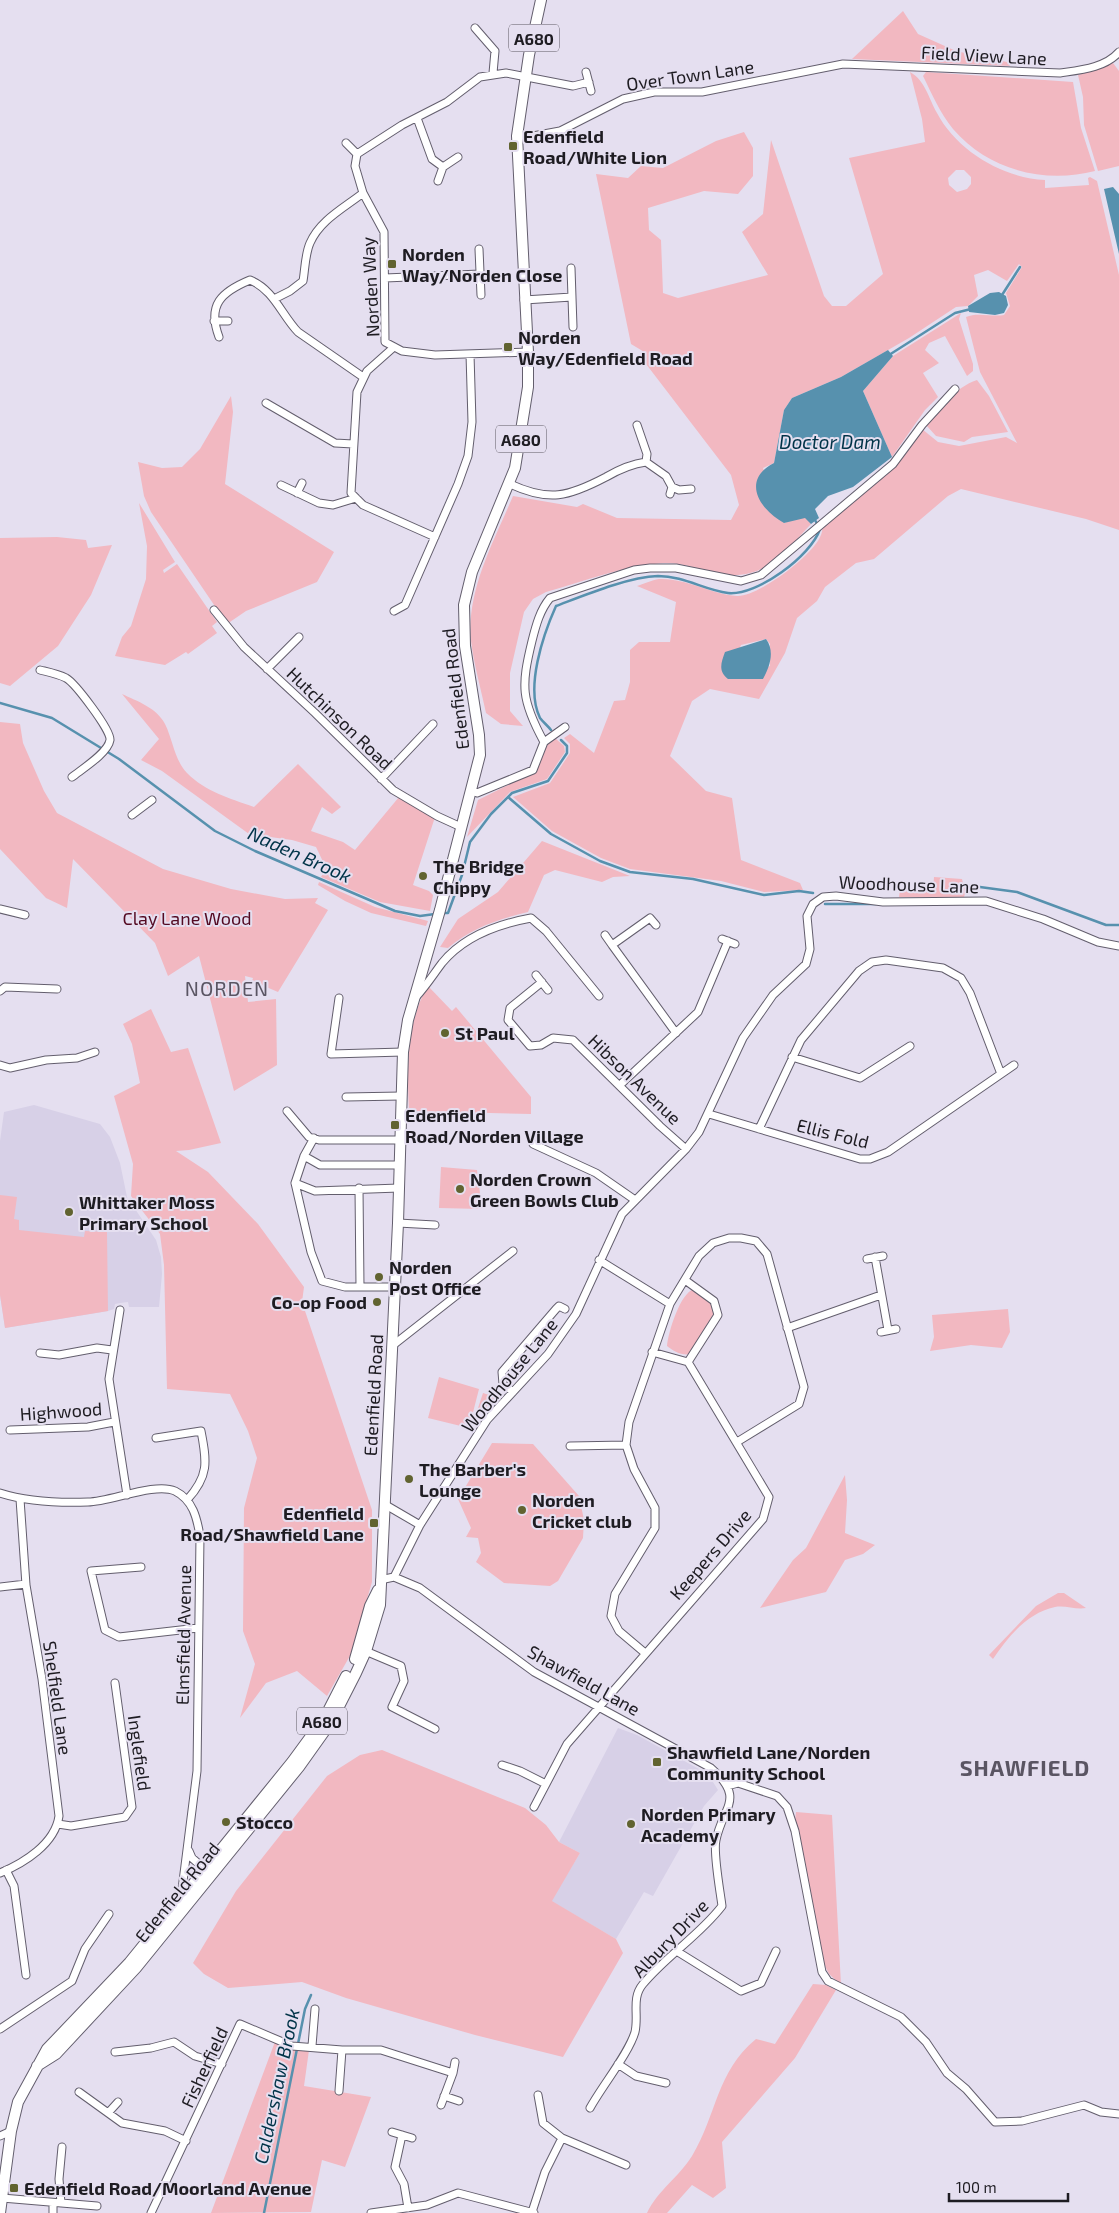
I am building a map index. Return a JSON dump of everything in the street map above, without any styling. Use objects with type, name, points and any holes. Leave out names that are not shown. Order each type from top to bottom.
[{"type":"main road","name":"Edenfield Road","points":[[104,1996],[136,1968],[325,1717],[362,1649],[370,1606],[380,1583],[398,1223],[403,1052],[414,999],[439,915],[481,747],[464,646],[464,606],[472,572],[510,484],[518,457],[528,387],[528,352],[517,136],[526,75],[541,0]]},
{"type":"main road","name":"Edenfield Road","points":[[0,2213],[11,2131],[18,2102],[37,2066],[56,2054],[181,1897],[208,1872]]},
{"type":"street","points":[[475,28],[495,51],[493,73]]},
{"type":"street","name":"Field View Lane","points":[[843,64],[1060,73],[1094,67],[1111,59],[1119,52]]},
{"type":"street","name":"Over Town Lane","points":[[517,136],[533,136],[560,131],[623,99],[646,94],[702,92],[843,64]]},
{"type":"street","points":[[586,72],[591,91]]},
{"type":"street","points":[[346,143],[357,154],[447,102],[480,77],[493,73],[526,75],[573,86],[588,82]]},
{"type":"street","points":[[417,118],[432,159],[443,166]]},
{"type":"street","name":"Norden Way","points":[[357,154],[355,166],[363,193],[384,232],[385,342],[402,351],[435,355],[528,352]]},
{"type":"street","points":[[438,182],[443,166],[458,157]]},
{"type":"street","points":[[274,299],[303,282],[309,244],[320,228],[339,209],[363,193]]},
{"type":"street","points":[[479,249],[481,295]]},
{"type":"street","points":[[571,268],[573,327]]},
{"type":"street","points":[[385,278],[480,274]]},
{"type":"street","points":[[219,336],[213,311],[219,299],[238,285],[250,280],[261,285],[274,299],[290,324],[298,332],[363,377]]},
{"type":"street","points":[[524,300],[572,297]]},
{"type":"street","points":[[214,321],[228,321]]},
{"type":"street","points":[[394,347],[363,377],[357,392],[351,493],[363,505],[435,537]]},
{"type":"street","points":[[394,611],[405,605],[458,484],[468,456],[472,422],[470,354]]},
{"type":"street","points":[[544,742],[533,722],[526,702],[523,676],[536,624],[543,606],[550,598],[634,570],[650,568],[676,568],[741,581],[761,575],[893,464],[922,425],[955,389]]},
{"type":"street","points":[[266,403],[276,404],[335,443],[353,444]]},
{"type":"street","points":[[637,426],[647,454],[646,462]]},
{"type":"street","points":[[510,484],[540,496],[574,493],[631,465],[646,462],[666,476],[671,490],[691,488]]},
{"type":"street","points":[[297,493],[302,483]]},
{"type":"street","points":[[281,485],[319,504],[333,505],[356,498]]},
{"type":"street","name":"Hutchinson Road","points":[[214,610],[244,647],[400,796],[461,827]]},
{"type":"street","points":[[268,669],[299,637]]},
{"type":"street","points":[[40,670],[68,679],[107,727],[109,741],[102,752],[72,777]]},
{"type":"street","points":[[381,779],[434,724]]},
{"type":"street","points":[[470,791],[477,793],[533,770],[544,742],[565,727]]},
{"type":"street","points":[[132,816],[152,800]]},
{"type":"street","name":"Woodhouse Lane","points":[[394,1577],[420,1525],[487,1420],[548,1354],[576,1314],[622,1214],[686,1149],[709,1114],[722,1081],[743,1038],[773,995],[808,960],[810,949],[807,916],[813,904],[823,897],[836,896],[883,902],[986,901],[1043,919],[1098,942],[1119,946]]},
{"type":"street","points":[[0,908],[25,914]]},
{"type":"street","points":[[414,999],[443,962],[471,938],[510,922],[531,918],[546,931],[599,996]]},
{"type":"street","points":[[612,945],[650,918],[656,925]]},
{"type":"street","points":[[605,935],[676,1032]]},
{"type":"street","points":[[620,1084],[698,1012],[728,942]]},
{"type":"street","points":[[758,1129],[792,1057],[814,1023],[859,971],[872,962],[886,960],[943,968],[961,978],[970,993],[1001,1074]]},
{"type":"street","points":[[536,975],[548,990]]},
{"type":"street","name":"Hibson Avenue","points":[[542,982],[510,1008],[508,1020],[530,1046],[541,1044],[553,1038],[573,1040],[686,1149]]},
{"type":"street","points":[[0,990],[5,987],[57,989]]},
{"type":"street","points":[[339,998],[331,1054],[403,1052]]},
{"type":"street","points":[[898,1042],[903,1050]]},
{"type":"street","points":[[792,1057],[860,1078],[910,1046]]},
{"type":"street","points":[[0,1065],[10,1068],[46,1060],[77,1058],[95,1052]]},
{"type":"street","name":"Ellis Fold","points":[[709,1114],[860,1159],[870,1159],[888,1152],[1014,1065]]},
{"type":"street","points":[[346,1097],[402,1096]]},
{"type":"street","points":[[287,1111],[309,1136],[316,1139],[400,1140]]},
{"type":"street","points":[[401,1116],[471,1118]]},
{"type":"street","points":[[316,1139],[304,1156],[295,1184],[311,1252],[322,1280],[345,1287],[394,1287]]},
{"type":"street","points":[[533,1144],[596,1173],[635,1200]]},
{"type":"street","points":[[304,1156],[320,1165],[400,1165]]},
{"type":"street","points":[[295,1184],[315,1191],[399,1188]]},
{"type":"street","points":[[359,1188],[360,1287]]},
{"type":"street","points":[[398,1223],[435,1225]]},
{"type":"street","points":[[645,1652],[619,1631],[611,1616],[615,1594],[655,1528],[655,1508],[634,1469],[626,1445],[629,1422],[670,1304],[699,1256],[712,1244],[729,1238],[756,1241],[767,1254],[804,1387],[799,1404],[737,1442]]},
{"type":"street","points":[[392,1346],[513,1251]]},
{"type":"street","points":[[867,1259],[879,1256],[884,1331],[896,1329]]},
{"type":"street","points":[[600,1260],[670,1304]]},
{"type":"street","points":[[652,1352],[688,1362],[718,1315],[714,1300],[685,1280]]},
{"type":"street","points":[[787,1328],[881,1295]]},
{"type":"street","points":[[513,1392],[503,1384],[502,1372],[556,1309],[559,1306],[565,1309]]},
{"type":"street","name":"Highwood","points":[[120,1310],[120,1323],[112,1350],[109,1379],[126,1495]]},
{"type":"street","points":[[40,1353],[60,1355],[97,1348],[112,1350]]},
{"type":"street","name":"Keepers Drive","points":[[534,1807],[567,1744],[645,1652],[763,1520],[769,1497],[688,1362]]},
{"type":"street","name":"Highwood","points":[[10,1430],[88,1426],[114,1422]]},
{"type":"street","points":[[0,1493],[20,1500],[89,1502],[158,1489],[174,1490],[187,1500],[198,1488],[205,1475],[206,1457],[201,1432],[156,1438]]},
{"type":"street","points":[[570,1446],[626,1445]]},
{"type":"street","name":"Shelfield Lane","points":[[20,1500],[26,1584],[42,1679],[59,1816],[58,1824]]},
{"type":"street","name":"Elmsfield Avenue","points":[[181,1897],[197,1771],[200,1536],[196,1515],[187,1500]]},
{"type":"street","points":[[384,1504],[420,1525]]},
{"type":"street","points":[[141,1567],[91,1571],[105,1630],[119,1637],[198,1628]]},
{"type":"street","points":[[380,1583],[394,1577]]},
{"type":"street","name":"Shawfield Lane","points":[[394,1577],[420,1588],[534,1672],[711,1768],[725,1783]]},
{"type":"street","points":[[0,1587],[26,1584]]},
{"type":"street","points":[[362,1649],[401,1666],[404,1681],[392,1707],[435,1729]]},
{"type":"street","name":"Inglefield","points":[[58,1824],[71,1826],[125,1817],[132,1807],[115,1683]]},
{"type":"street","points":[[502,1765],[520,1771],[546,1784]]},
{"type":"street","points":[[725,1783],[738,1783],[777,1796],[787,1807],[795,1831],[822,1972],[828,1981],[901,2017],[926,2042],[947,2074],[966,2089],[989,2118],[995,2122],[1022,2121],[1084,2105],[1101,2112],[1119,2114]]},
{"type":"street","name":"Albury Drive","points":[[590,2108],[618,2064],[635,2031],[635,2002],[642,1985],[709,1923],[722,1906],[715,1841],[730,1802],[725,1783]]},
{"type":"street","points":[[26,1975],[14,1886],[3,1872],[37,1851],[50,1839],[58,1824]]},
{"type":"street","points":[[188,1846],[192,1858],[208,1872]]},
{"type":"street","points":[[0,2030],[72,1981],[85,1949],[109,1914]]},
{"type":"street","points":[[678,1952],[741,1991],[761,1983],[776,1951]]},
{"type":"street","points":[[308,2046],[319,2019],[315,2009]]},
{"type":"street","name":"Fisherfield","points":[[151,2213],[240,2024],[292,2046],[342,2050],[382,2050],[453,2073]]},
{"type":"street","points":[[115,2052],[151,2048],[174,2042],[195,2056],[222,2064]]},
{"type":"street","points":[[339,2091],[342,2050]]},
{"type":"street","points":[[441,2105],[453,2073],[455,2062]]},
{"type":"street","points":[[618,2064],[636,2076],[666,2083]]},
{"type":"street","points":[[79,2092],[122,2123],[165,2131],[186,2141]]},
{"type":"street","points":[[538,2095],[543,2123],[562,2138],[626,2165]]},
{"type":"street","points":[[444,2096],[459,2101]]},
{"type":"street","points":[[108,2113],[118,2102]]},
{"type":"street","points":[[0,2136],[11,2131]]},
{"type":"street","points":[[392,2132],[412,2138]]},
{"type":"street","points":[[402,2135],[395,2166],[404,2184],[408,2208]]},
{"type":"street","points":[[371,2213],[427,2205],[458,2193],[533,2213],[545,2172],[562,2138]]},
{"type":"street","points":[[53,2213],[57,2203],[62,2147]]},
{"type":"street","points":[[2,2198],[98,2206]]},
{"type":"shaded area","name":"Whittaker Moss Primary School","points":[[34,1105],[100,1124],[110,1137],[120,1163],[127,1197],[156,1240],[161,1257],[162,1274],[159,1307],[129,1307],[128,1302],[120,1303],[115,1304],[114,1309],[108,1311],[5,1328],[0,1295],[0,1141],[4,1112]]},
{"type":"shaded area","name":"Norden Primary Academy","points":[[618,1728],[637,1735],[708,1774],[718,1790],[704,1806],[653,1896],[644,1892],[616,1939],[551,1901],[580,1853],[559,1842]]},
{"type":"green space","points":[[903,11],[918,34],[956,51],[1007,62],[1010,66],[852,59]]},
{"type":"green space","points":[[1113,63],[1119,71],[1119,166],[1098,171],[1084,125],[1083,97],[1078,75]]},
{"type":"green space","points":[[910,72],[923,85],[946,127],[956,139],[983,160],[1013,174],[1045,180],[1045,188],[1089,185],[1088,178],[1090,177],[1097,181],[1119,275],[1119,530],[1086,519],[961,489],[948,496],[874,559],[856,563],[825,587],[817,601],[797,618],[785,653],[759,699],[710,689],[692,701],[670,756],[706,791],[732,798],[741,860],[800,883],[803,890],[764,892],[721,881],[630,869],[601,858],[552,831],[513,797],[550,783],[570,753],[570,744],[564,738],[570,734],[594,753],[614,701],[625,700],[630,682],[630,650],[639,642],[670,642],[676,602],[637,586],[659,579],[669,579],[727,595],[746,595],[770,583],[807,554],[820,537],[823,526],[905,452],[922,429],[938,442],[959,446],[1006,437],[1017,443],[980,372],[966,317],[975,315],[1004,315],[1010,306],[1006,293],[1022,267],[1019,264],[1007,281],[988,270],[974,275],[978,296],[968,306],[956,307],[909,338],[841,377],[792,398],[784,410],[774,463],[763,468],[784,523],[801,517],[806,518],[811,524],[770,564],[746,574],[732,575],[676,564],[663,563],[633,567],[546,592],[533,599],[524,612],[510,673],[510,711],[523,726],[501,724],[486,713],[472,650],[471,622],[477,585],[483,567],[513,496],[577,507],[583,504],[617,518],[731,520],[739,505],[731,475],[643,360],[646,353],[631,344],[596,174],[628,178],[641,166],[663,168],[716,141],[744,132],[753,148],[753,176],[738,194],[704,191],[648,208],[649,230],[661,240],[663,293],[678,298],[768,275],[742,232],[763,214],[771,140],[824,296],[832,306],[846,306],[883,274],[849,158],[925,142],[922,119]],"holes":[[[956,170],[964,170],[971,177],[971,184],[967,189],[957,192],[949,185],[948,178]],[[766,639],[770,644],[770,666],[737,679],[728,679],[741,645]]]},
{"type":"green space","points":[[926,72],[1073,82],[1081,128],[1095,171],[1076,175],[1056,176],[1037,174],[1000,164],[983,155],[967,143],[948,123],[923,76]]},
{"type":"green space","points":[[961,313],[959,319],[973,364],[973,371],[967,376],[945,336],[929,343],[925,350],[939,363],[923,373],[938,397],[925,410],[892,457],[863,391],[893,356]]},
{"type":"green space","points":[[977,380],[989,396],[1008,432],[972,437],[964,442],[936,436],[926,425],[955,393]]},
{"type":"green space","points":[[231,396],[233,412],[225,484],[334,552],[317,582],[246,611],[227,624],[151,512],[144,496],[138,462],[162,468],[182,467],[200,449]]},
{"type":"green space","points":[[139,503],[175,562],[163,570],[164,573],[177,564],[217,622],[212,626],[217,633],[188,654],[186,652],[165,665],[115,656],[122,637],[131,626],[146,579],[147,546]]},
{"type":"green space","points":[[57,537],[86,540],[88,548],[112,545],[91,595],[58,646],[10,686],[0,683],[0,538]]},
{"type":"green space","points":[[122,694],[146,706],[161,718],[168,730],[176,756],[183,768],[194,780],[210,790],[227,797],[254,807],[298,764],[341,807],[332,814],[322,807],[311,831],[343,842],[355,850],[399,797],[435,817],[413,885],[429,891],[433,895],[430,911],[380,902],[321,877],[326,868],[316,847],[292,840],[249,834],[162,771],[141,760],[159,739]]},
{"type":"green space","name":"Clay Lane Wood","points":[[0,722],[20,724],[23,743],[44,791],[57,813],[163,869],[231,889],[285,899],[318,898],[315,903],[328,910],[278,992],[252,981],[253,978],[245,976],[248,1002],[276,999],[277,1065],[234,1091],[199,956],[168,976],[155,943],[73,859],[67,908],[46,898],[0,849]]},
{"type":"green space","points":[[555,738],[564,746],[565,752],[547,779],[510,792],[467,837],[478,800],[534,772],[547,743]]},
{"type":"green space","points":[[542,841],[630,876],[613,877],[602,882],[555,870],[544,875],[528,912],[486,925],[466,935],[448,948],[440,947],[458,919],[498,892]]},
{"type":"green space","points":[[934,877],[962,879],[964,887],[967,888],[964,897],[899,897],[900,889],[933,891]]},
{"type":"green space","points":[[319,882],[375,907],[428,921],[426,926],[371,913],[345,901],[318,885]]},
{"type":"green space","points":[[428,986],[452,1011],[456,1007],[531,1097],[531,1114],[409,1111],[408,1063],[412,1030],[415,1015]]},
{"type":"green space","points":[[151,1009],[171,1052],[188,1048],[221,1143],[176,1151],[208,1172],[258,1224],[304,1287],[302,1302],[372,1510],[372,1582],[351,1654],[327,1696],[297,1671],[266,1683],[240,1718],[255,1664],[243,1631],[244,1508],[257,1458],[248,1431],[230,1394],[167,1389],[164,1265],[160,1234],[131,1196],[133,1164],[114,1096],[140,1083],[132,1044],[123,1024]]},
{"type":"green space","name":"Norden Crown Green Bowls Club","points":[[441,1167],[477,1170],[482,1209],[439,1208]]},
{"type":"green space","points":[[0,1195],[17,1197],[14,1219],[19,1220],[19,1230],[84,1237],[85,1231],[107,1232],[108,1311],[5,1328],[0,1295]]},
{"type":"green space","points":[[694,1289],[714,1302],[716,1315],[690,1354],[681,1354],[667,1346],[668,1340],[672,1323],[680,1305],[689,1292]]},
{"type":"green space","points":[[1008,1309],[1010,1332],[1002,1348],[971,1345],[930,1351],[934,1337],[932,1315]]},
{"type":"green space","points":[[439,1377],[479,1389],[469,1428],[428,1418]]},
{"type":"green space","points":[[483,1393],[495,1397],[481,1413],[477,1411]]},
{"type":"green space","name":"Norden Cricket club","points":[[492,1443],[533,1444],[579,1496],[584,1520],[583,1538],[558,1581],[550,1586],[504,1583],[476,1562],[481,1553],[478,1538],[466,1537],[471,1528],[458,1499]]},
{"type":"green space","points":[[845,1475],[847,1500],[845,1533],[875,1545],[863,1554],[845,1560],[826,1592],[760,1608],[793,1560],[806,1548]]},
{"type":"green space","points":[[1058,1593],[1064,1593],[1086,1608],[1055,1607],[1045,1610],[1019,1627],[993,1659],[989,1655],[1036,1606]]},
{"type":"green space","points":[[382,1750],[525,1808],[546,1825],[559,1842],[580,1853],[552,1901],[616,1939],[623,1953],[563,2057],[475,2035],[346,1998],[302,1982],[228,1988],[204,1974],[193,1963],[236,1891],[327,1776],[360,1755]]},
{"type":"green space","points":[[796,1812],[832,1815],[841,1985],[829,1974],[822,1960],[795,1821]]},
{"type":"green space","points":[[813,1984],[826,1985],[836,1990],[795,2058],[722,2142],[726,2188],[713,2198],[692,2185],[667,2213],[647,2213],[657,2197],[692,2156],[707,2125],[718,2094],[733,2065],[756,2039],[775,2044]]},
{"type":"green space","points":[[276,2039],[309,2050],[304,2086],[371,2097],[345,2167],[322,2160],[311,2212],[211,2213]]},
{"type":"water","points":[[1113,187],[1119,194],[1119,254],[1104,189]]},
{"type":"water","points":[[999,292],[1006,296],[1008,305],[1004,313],[995,315],[969,312],[968,306],[990,293]]},
{"type":"water","name":"Doctor Dam","points":[[888,350],[893,356],[863,391],[892,457],[853,487],[828,496],[815,509],[819,518],[811,524],[805,518],[784,523],[767,510],[757,494],[756,486],[758,478],[764,470],[774,463],[784,410],[792,398],[841,377]]},
{"type":"water","points":[[766,639],[771,654],[768,669],[763,679],[728,679],[725,676],[721,667],[725,652]]},
{"type":"waterway","points":[[1002,295],[1020,267]]},
{"type":"waterway","points":[[889,355],[955,313],[971,309]]},
{"type":"waterway","points":[[551,730],[540,718],[534,692],[541,646],[556,606],[620,583],[646,577],[677,578],[728,593],[753,588],[782,572],[806,551],[815,540],[820,529],[815,520]]},
{"type":"waterway","name":"Naden Brook","points":[[0,703],[52,718],[119,759],[215,831],[255,851],[395,911],[420,916],[435,914]]},
{"type":"waterway","name":"Naden Brook","points":[[443,913],[448,913],[462,875],[470,842],[491,814],[512,793],[548,781],[567,753],[567,746],[561,740]]},
{"type":"waterway","points":[[508,797],[551,834],[600,861],[630,872],[693,879],[764,895],[799,891],[813,893]]},
{"type":"waterway","points":[[965,885],[1017,892],[1106,925],[1119,925]]},
{"type":"waterway","points":[[825,904],[876,904]]},
{"type":"waterway","name":"Caldershaw Brook","points":[[264,2213],[305,2009],[311,1995]]},
{"type":"place","name":"Edenfield Road/White Lion","points":[[513,146]]},
{"type":"place","name":"Norden Way/Norden Close","points":[[392,264]]},
{"type":"place","name":"Norden Way/Edenfield Road","points":[[508,347]]},
{"type":"place","name":"The Bridge Chippy","points":[[423,876]]},
{"type":"place","name":"St Paul","points":[[445,1033]]},
{"type":"place","name":"Edenfield Road/Norden Village","points":[[395,1125]]},
{"type":"place","name":"Norden Crown Green Bowls Club","points":[[460,1189]]},
{"type":"place","name":"Whittaker Moss Primary School","points":[[69,1212]]},
{"type":"place","name":"Norden Post Office","points":[[379,1277]]},
{"type":"place","name":"Co-op Food","points":[[377,1302]]},
{"type":"place","name":"The Barber's Lounge","points":[[409,1479]]},
{"type":"place","name":"Norden Cricket club","points":[[522,1510]]},
{"type":"place","name":"Edenfield Road/Shawfield Lane","points":[[374,1523]]},
{"type":"place","name":"Shawfield Lane/Norden Community School","points":[[657,1762]]},
{"type":"place","name":"Stocco","points":[[226,1822]]},
{"type":"place","name":"Norden Primary Academy","points":[[631,1824]]},
{"type":"place","name":"Edenfield Road/Moorland Avenue","points":[[14,2188]]},
{"type":"district","name":"NORDEN","points":[[227,988]]},
{"type":"district","name":"SHAWFIELD","points":[[1025,1767]]}]
